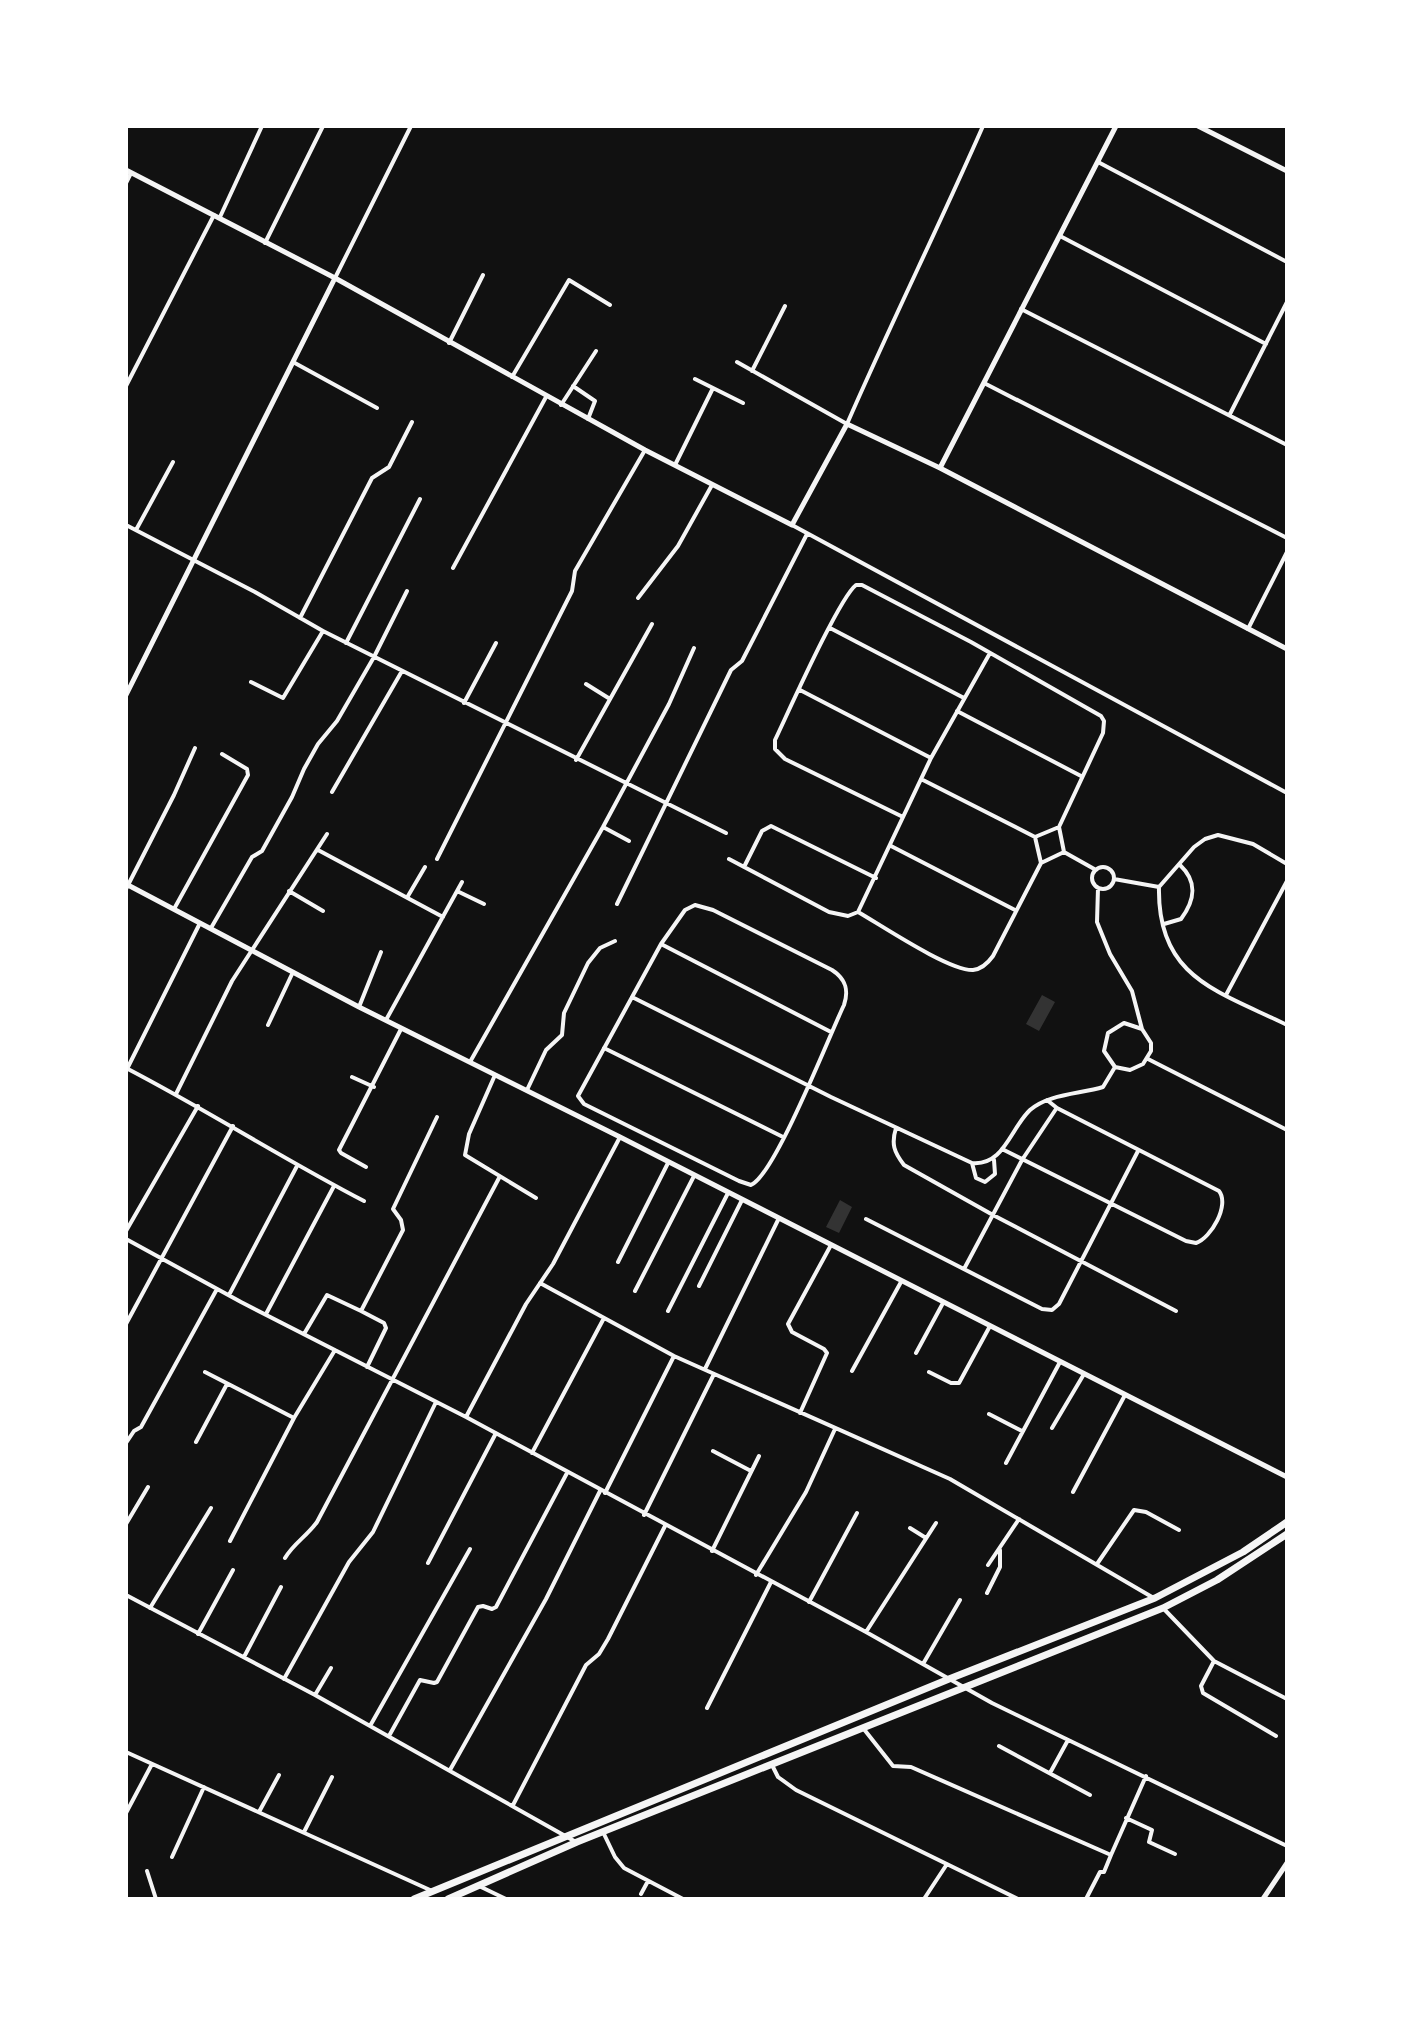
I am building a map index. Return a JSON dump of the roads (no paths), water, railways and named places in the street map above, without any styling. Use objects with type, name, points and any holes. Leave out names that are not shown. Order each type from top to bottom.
[{"type":"main road","points":[[414,1899],[949,1679],[1155,1598],[1243,1552],[1287,1522]]},
{"type":"main road","points":[[448,1899],[577,1842],[1163,1608],[1217,1580],[1287,1534]]},
{"type":"street","points":[[126,386],[262,126]]},
{"type":"street","points":[[265,243],[323,126]]},
{"type":"street","points":[[126,695],[411,126]]},
{"type":"street","points":[[792,525],[847,424],[983,126]]},
{"type":"street","points":[[940,468],[1116,126]]},
{"type":"street","points":[[1198,126],[1287,171]]},
{"type":"street","points":[[1098,162],[1287,262]]},
{"type":"street","points":[[126,183],[129,171],[217,216],[335,278],[546,397],[807,533],[1287,793]]},
{"type":"street","points":[[1060,236],[1266,344]]},
{"type":"street","points":[[449,343],[483,275]]},
{"type":"street","points":[[512,377],[569,280],[610,305]]},
{"type":"street","points":[[1230,415],[1287,302]]},
{"type":"street","points":[[752,371],[785,306]]},
{"type":"street","points":[[1021,309],[1287,445]]},
{"type":"street","points":[[561,405],[596,351]]},
{"type":"street","points":[[293,362],[377,408]]},
{"type":"street","points":[[737,362],[847,424],[940,468],[1287,649]]},
{"type":"street","points":[[695,379],[743,403]]},
{"type":"street","points":[[984,383],[1287,538]]},
{"type":"street","points":[[573,386],[595,401],[588,419]]},
{"type":"street","points":[[675,465],[713,388]]},
{"type":"street","points":[[453,568],[546,397]]},
{"type":"street","points":[[300,618],[372,478],[389,467],[412,422]]},
{"type":"street","points":[[437,859],[572,591],[575,571],[645,450]]},
{"type":"street","points":[[136,530],[173,462]]},
{"type":"street","points":[[638,598],[678,546],[712,485]]},
{"type":"street","points":[[346,643],[420,499]]},
{"type":"street","points":[[126,525],[346,643],[726,833]]},
{"type":"street","points":[[617,904],[731,670],[742,661],[807,533]]},
{"type":"street","points":[[1248,629],[1287,552]]},
{"type":"street","points":[[903,817],[777,753],[775,740],[830,628],[849,591],[860,585],[1101,716],[1103,733],[1059,827],[1064,852],[1096,870],[1107,869],[1114,879],[1159,887]]},
{"type":"street","points":[[211,928],[252,857],[261,853],[318,744],[337,721],[374,657],[407,591]]},
{"type":"street","points":[[576,760],[652,624]]},
{"type":"street","points":[[830,628],[964,698]]},
{"type":"street","points":[[251,682],[283,698],[323,631]]},
{"type":"street","points":[[464,703],[496,643]]},
{"type":"street","points":[[470,1062],[603,827],[669,704],[694,648]]},
{"type":"street","points":[[729,859],[829,912],[848,916],[858,912],[931,758],[990,653]]},
{"type":"street","points":[[332,792],[402,671]]},
{"type":"street","points":[[586,684],[610,699]]},
{"type":"street","points":[[800,690],[931,758]]},
{"type":"street","points":[[957,711],[1081,776]]},
{"type":"street","points":[[195,748],[127,886],[401,1029],[620,1137],[1287,1477]]},
{"type":"street","points":[[174,909],[248,775],[247,769],[222,754]]},
{"type":"street","points":[[921,779],[1035,837],[1059,827]]},
{"type":"street","points":[[744,867],[762,831],[771,826],[876,878]]},
{"type":"street","points":[[603,827],[629,841]]},
{"type":"street","points":[[176,1094],[251,949],[327,834]]},
{"type":"street","points":[[1287,864],[1237,837],[1218,835],[1194,847],[1159,887],[1160,911],[1168,944],[1180,964],[1226,995],[1287,1025]]},
{"type":"street","points":[[1035,837],[1041,863]]},
{"type":"street","points":[[891,846],[1015,910]]},
{"type":"street","points":[[317,849],[443,917]]},
{"type":"street","points":[[858,912],[946,962],[975,970],[983,967],[993,956],[1041,863],[1064,852]]},
{"type":"street","points":[[1164,924],[1181,919],[1193,897],[1193,883],[1180,865]]},
{"type":"street","points":[[407,897],[425,867]]},
{"type":"street","points":[[1096,870],[1093,882],[1098,888],[1097,922],[1110,954],[1132,991],[1142,1029],[1151,1043],[1148,1059],[1143,1064],[1130,1070],[1115,1067],[1104,1051],[1108,1033],[1124,1023],[1142,1029]]},
{"type":"street","points":[[1098,888],[1107,888],[1114,879]]},
{"type":"street","points":[[1226,995],[1287,881]]},
{"type":"street","points":[[386,1020],[462,882]]},
{"type":"street","points":[[289,891],[323,911]]},
{"type":"street","points":[[457,891],[484,904]]},
{"type":"street","points":[[701,905],[832,970],[840,976],[847,991],[844,1005],[808,1086],[763,1176],[756,1183],[744,1184],[580,1101],[578,1096],[661,944],[685,910],[701,905]]},
{"type":"street","points":[[126,1077],[200,923]]},
{"type":"street","points":[[527,1090],[546,1050],[562,1035],[564,1013],[588,963],[600,948],[615,941]]},
{"type":"street","points":[[661,944],[831,1032]]},
{"type":"street","points":[[359,1007],[381,952]]},
{"type":"street","points":[[268,1025],[293,972]]},
{"type":"street","points":[[632,997],[808,1086],[972,1163],[981,1164],[994,1159],[1031,1109],[1047,1100],[1103,1087],[1115,1067]]},
{"type":"street","points":[[366,1167],[339,1151],[401,1029]]},
{"type":"street","points":[[604,1048],[783,1137]]},
{"type":"street","points":[[1148,1059],[1287,1130]]},
{"type":"street","points":[[128,1069],[364,1201]]},
{"type":"street","points":[[495,1075],[464,1152],[467,1159],[536,1198]]},
{"type":"street","points":[[352,1077],[374,1087]]},
{"type":"street","points":[[1002,1149],[1110,1204],[1196,1243],[1207,1237],[1222,1208],[1224,1197],[1216,1188],[1138,1151],[1047,1100]]},
{"type":"street","points":[[126,1231],[198,1106]]},
{"type":"street","points":[[964,1269],[1022,1160],[1057,1108]]},
{"type":"street","points":[[361,1311],[403,1230],[401,1220],[393,1209],[437,1117]]},
{"type":"street","points":[[126,1324],[233,1126]]},
{"type":"street","points":[[896,1128],[893,1139],[895,1154],[904,1165],[1176,1311]]},
{"type":"street","points":[[466,1417],[553,1264],[620,1137]]},
{"type":"street","points":[[866,1219],[1042,1309],[1052,1310],[1059,1304],[1138,1151]]},
{"type":"street","points":[[972,1163],[976,1178],[985,1182],[995,1174],[994,1159]]},
{"type":"street","points":[[618,1262],[668,1163]]},
{"type":"street","points":[[229,1295],[297,1166]]},
{"type":"street","points":[[635,1291],[694,1176]]},
{"type":"street","points":[[285,1558],[294,1543],[303,1540],[317,1522],[499,1178]]},
{"type":"street","points":[[266,1314],[334,1185]]},
{"type":"street","points":[[668,1311],[728,1193]]},
{"type":"street","points":[[699,1286],[742,1200]]},
{"type":"street","points":[[705,1369],[779,1218]]},
{"type":"street","points":[[126,1239],[496,1433],[866,1632],[964,1689],[1287,1846]]},
{"type":"street","points":[[800,1413],[827,1352],[789,1330],[788,1324],[831,1245]]},
{"type":"street","points":[[852,1371],[901,1282]]},
{"type":"street","points":[[540,1283],[674,1356],[910,1460],[1155,1598]]},
{"type":"street","points":[[126,1443],[141,1427],[217,1289]]},
{"type":"street","points":[[304,1334],[327,1295],[384,1323],[386,1328],[367,1367]]},
{"type":"street","points":[[916,1353],[943,1303]]},
{"type":"street","points":[[532,1453],[604,1318]]},
{"type":"street","points":[[929,1372],[951,1383],[959,1383],[990,1326]]},
{"type":"street","points":[[230,1541],[294,1418],[335,1350]]},
{"type":"street","points":[[450,1770],[546,1599],[674,1356]]},
{"type":"street","points":[[1006,1463],[1060,1362]]},
{"type":"street","points":[[205,1372],[294,1418]]},
{"type":"street","points":[[644,1515],[714,1374]]},
{"type":"street","points":[[1052,1428],[1084,1374]]},
{"type":"street","points":[[196,1442],[227,1384]]},
{"type":"street","points":[[1073,1492],[1125,1395]]},
{"type":"street","points":[[284,1679],[349,1562],[370,1538],[436,1402]]},
{"type":"street","points":[[989,1414],[1022,1431]]},
{"type":"street","points":[[756,1575],[806,1492],[835,1429]]},
{"type":"street","points":[[428,1563],[496,1433]]},
{"type":"street","points":[[713,1451],[751,1471]]},
{"type":"street","points":[[712,1551],[759,1456]]},
{"type":"street","points":[[389,1736],[419,1681],[437,1682],[478,1607],[496,1607],[567,1473]]},
{"type":"street","points":[[126,1524],[148,1487]]},
{"type":"street","points":[[150,1608],[211,1508]]},
{"type":"street","points":[[1097,1564],[1134,1510],[1146,1512],[1179,1530]]},
{"type":"street","points":[[809,1602],[857,1513]]},
{"type":"street","points":[[988,1565],[1019,1519]]},
{"type":"street","points":[[866,1632],[936,1523]]},
{"type":"street","points":[[513,1805],[586,1665],[599,1654],[608,1639],[665,1526]]},
{"type":"street","points":[[910,1528],[926,1538]]},
{"type":"street","points":[[987,1593],[1001,1564],[1000,1547]]},
{"type":"street","points":[[370,1726],[470,1549]]},
{"type":"street","points":[[198,1634],[233,1570]]},
{"type":"street","points":[[707,1708],[771,1582]]},
{"type":"street","points":[[244,1657],[281,1587]]},
{"type":"street","points":[[126,1595],[315,1695],[577,1842]]},
{"type":"street","points":[[923,1664],[960,1600]]},
{"type":"street","points":[[1163,1608],[1214,1661],[1287,1699]]},
{"type":"street","points":[[1214,1661],[1201,1686],[1203,1693],[1276,1736]]},
{"type":"street","points":[[315,1695],[331,1668]]},
{"type":"street","points":[[863,1728],[895,1767],[908,1766],[1111,1855]]},
{"type":"street","points":[[1050,1773],[1068,1740]]},
{"type":"street","points":[[999,1746],[1090,1795]]},
{"type":"street","points":[[126,1752],[433,1892]]},
{"type":"street","points":[[126,1813],[152,1764]]},
{"type":"street","points":[[772,1765],[781,1781],[796,1790],[1018,1899]]},
{"type":"street","points":[[259,1812],[279,1775]]},
{"type":"street","points":[[1087,1899],[1100,1872],[1104,1872],[1146,1776]]},
{"type":"street","points":[[304,1832],[332,1777]]},
{"type":"street","points":[[172,1857],[204,1787]]},
{"type":"street","points":[[1126,1818],[1152,1830],[1149,1842],[1175,1854]]},
{"type":"street","points":[[603,1832],[622,1866],[683,1899]]},
{"type":"street","points":[[1263,1899],[1287,1863]]},
{"type":"street","points":[[924,1899],[948,1864]]},
{"type":"street","points":[[147,1871],[156,1899]]},
{"type":"street","points":[[641,1894],[648,1881]]},
{"type":"street","points":[[479,1886],[506,1899]]}]
